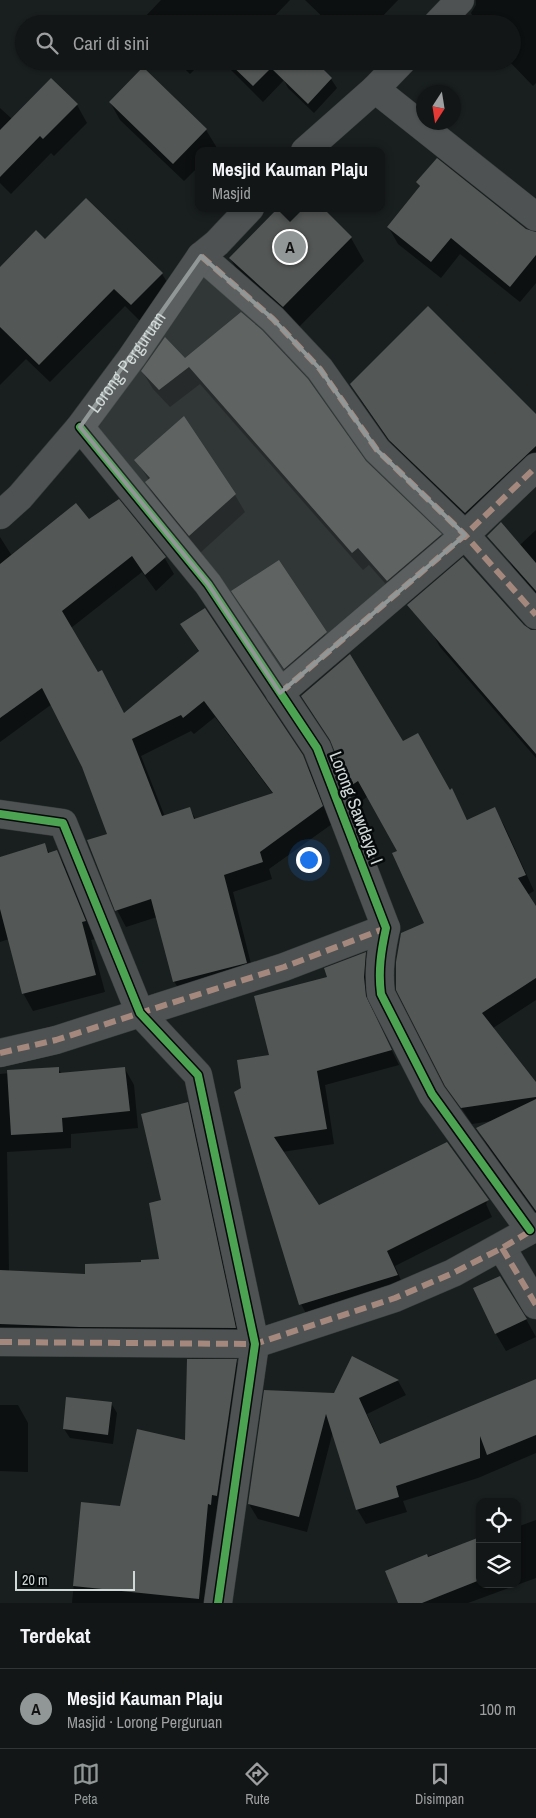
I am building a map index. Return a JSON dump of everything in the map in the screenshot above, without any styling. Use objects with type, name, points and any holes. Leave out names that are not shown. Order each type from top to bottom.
[{"type":"street","points":[[446,15],[460,0]]},
{"type":"street","points":[[309,147],[375,89],[393,70]]},
{"type":"street","points":[[375,89],[536,217]]},
{"type":"street","name":"Lorong Perguruan","points":[[0,515],[20,497],[80,427],[132,358],[201,256],[217,243],[246,212]]},
{"type":"street","points":[[201,256],[273,318],[320,369],[377,450],[465,536],[536,616]]},
{"type":"street","name":"Lorong Sawdaya I","points":[[80,427],[208,584],[318,748],[386,928]]},
{"type":"street","points":[[280,693],[465,536],[536,467]]},
{"type":"street","points":[[0,814],[63,823],[140,1013],[198,1075],[254,1344],[218,1603]]},
{"type":"street","points":[[0,1052],[56,1040],[284,968],[386,928]]},
{"type":"street","points":[[0,1342],[254,1344],[395,1298],[453,1273],[502,1248],[533,1229],[432,1094],[381,994],[379,978],[380,956],[386,928]]},
{"type":"street","points":[[502,1248],[536,1305]]},
{"type":"highlighted area","points":[[201,256],[273,319],[320,369],[377,450],[465,535],[280,693],[208,584],[80,427]]},
{"type":"building","points":[[140,70],[146,70],[207,129],[173,164],[109,102]]},
{"type":"building","points":[[236,70],[269,70],[253,86]]},
{"type":"building","points":[[273,70],[324,70],[332,78],[308,104]]},
{"type":"building","points":[[51,78],[78,104],[43,139],[40,136],[0,177],[0,130]]},
{"type":"building","points":[[437,158],[526,229],[536,232],[536,255],[510,287],[451,238],[431,262],[387,227],[420,186],[416,182]]},
{"type":"building","points":[[86,198],[163,273],[131,305],[114,289],[39,365],[0,327],[0,267],[36,230],[45,239]]},
{"type":"building","points":[[274,212],[327,212],[352,237],[283,307],[229,258]]},
{"type":"building","points":[[428,306],[536,414],[536,446],[465,513],[389,440],[350,384]]},
{"type":"building","points":[[241,312],[262,330],[308,379],[366,461],[442,534],[387,581],[358,548],[352,553],[189,367],[159,390],[141,371],[165,337],[185,358]]},
{"type":"building","points":[[184,416],[236,494],[189,536],[145,482],[150,478],[134,460]]},
{"type":"building","points":[[119,499],[166,557],[145,575],[132,556],[62,611],[98,672],[102,670],[124,713],[199,651],[180,624],[205,608],[303,755],[323,806],[260,852],[263,862],[224,875],[247,963],[173,982],[151,899],[115,911],[87,840],[107,834],[82,767],[42,688],[0,718],[0,564],[76,503],[89,519]],"holes":[[[204,701],[273,793],[194,819],[190,807],[162,816],[132,739],[181,715],[183,718]]]},
{"type":"building","points":[[501,522],[536,563],[536,591],[487,536]]},
{"type":"building","points":[[463,557],[524,625],[531,630],[536,630],[536,754],[407,605]]},
{"type":"building","points":[[279,560],[327,632],[284,669],[231,591]]},
{"type":"building","points":[[350,654],[403,741],[418,733],[450,790],[452,788],[467,820],[495,807],[526,875],[518,878],[536,906],[536,978],[482,1013],[536,1082],[536,1097],[461,1108],[445,1086],[396,990],[396,962],[401,933],[424,923],[392,853],[397,851],[358,781],[349,787],[330,740],[301,696]]},
{"type":"building","points":[[45,843],[48,853],[57,850],[86,921],[82,922],[96,975],[22,994],[0,909],[0,857]]},
{"type":"building","points":[[366,952],[364,977],[366,996],[392,1050],[317,1071],[327,1129],[274,1137],[319,1205],[447,1142],[489,1200],[387,1251],[398,1275],[299,1305],[234,1092],[241,1088],[237,1060],[269,1055],[254,996],[327,977],[324,968]]},
{"type":"building","points":[[59,1067],[59,1073],[125,1067],[130,1111],[62,1118],[63,1132],[11,1135],[7,1070]]},
{"type":"building","points":[[536,1099],[536,1211],[476,1128]]},
{"type":"building","points":[[188,1102],[236,1328],[79,1327],[0,1324],[0,1270],[85,1274],[85,1264],[141,1262],[141,1260],[159,1259],[149,1203],[161,1200],[141,1114]]},
{"type":"building","points":[[500,1276],[527,1319],[495,1334],[473,1288]]},
{"type":"building","points":[[352,1356],[399,1380],[359,1398],[380,1444],[536,1379],[536,1435],[487,1455],[480,1436],[480,1458],[396,1486],[399,1497],[356,1510],[326,1414],[299,1517],[248,1504],[264,1390],[334,1393]]},
{"type":"building","points":[[187,1359],[237,1359],[217,1496],[212,1495],[211,1505],[208,1504],[199,1599],[73,1586],[81,1502],[120,1506],[137,1429],[185,1440]]},
{"type":"building","points":[[66,1397],[112,1402],[108,1435],[63,1429]]},
{"type":"building","points":[[476,1539],[476,1582],[422,1603],[398,1603],[385,1571],[427,1554],[428,1557]]},
{"type":"marked path","points":[[201,256],[273,319],[320,369],[377,450],[465,535],[536,615]]},
{"type":"marked path","points":[[280,693],[465,535],[536,467]]},
{"type":"marked path","points":[[0,1053],[56,1040],[284,967],[386,928]]},
{"type":"marked path","points":[[0,1342],[255,1344],[395,1298],[453,1273],[534,1229]]},
{"type":"marked path","points":[[502,1248],[536,1305]]},
{"type":"cycle path","points":[[80,427],[208,584],[317,748],[386,928],[381,961],[381,994],[432,1094],[530,1230]]},
{"type":"cycle path","points":[[0,814],[63,823],[140,1013],[198,1075],[255,1344],[218,1603]]},
{"type":"place","name":"Mesjid Kauman Plaju","points":[[290,247]]}]
